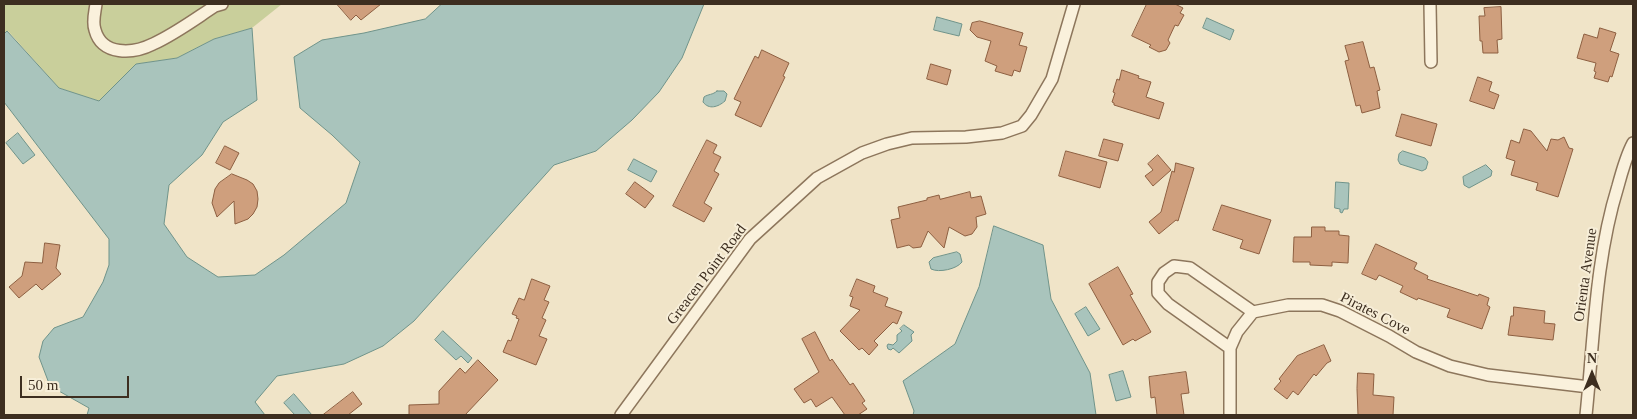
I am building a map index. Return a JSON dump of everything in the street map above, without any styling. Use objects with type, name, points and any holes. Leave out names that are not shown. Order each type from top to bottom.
[{"type":"street","points":[[96,4],[94,30],[100,41],[110,49],[125,52],[152,45],[215,6],[222,4]]},
{"type":"street","name":"Greacen Point Road","points":[[621,415],[750,239],[817,178],[862,153],[887,144],[912,138],[966,137],[1002,133],[1022,126],[1031,115],[1052,79],[1074,4]]},
{"type":"street","points":[[1430,4],[1431,62]]},
{"type":"street","name":"Orienta Avenue","points":[[1586,415],[1598,288],[1606,235],[1614,198],[1628,152],[1633,143]]},
{"type":"street","points":[[1230,348],[1168,304],[1158,293],[1158,282],[1164,273],[1174,266],[1190,268],[1253,312],[1237,332],[1230,348],[1230,415]]},
{"type":"street","name":"Pirates Cove","points":[[1253,312],[1285,305],[1322,305],[1340,311],[1416,352],[1450,366],[1488,375],[1589,387]]},
{"type":"green space","points":[[4,4],[282,4],[252,28],[214,39],[177,58],[136,64],[99,101],[59,88],[8,31],[4,34]]},
{"type":"water","points":[[442,4],[704,4],[682,58],[659,92],[632,120],[596,151],[554,165],[414,321],[383,346],[344,364],[277,376],[255,402],[265,415],[87,415],[89,408],[50,386],[39,357],[43,341],[54,328],[83,317],[103,282],[109,265],[109,239],[4,102],[4,34],[7,31],[59,88],[99,101],[136,64],[177,58],[214,39],[252,28],[257,100],[223,122],[202,155],[169,185],[164,224],[187,257],[218,277],[255,275],[284,255],[346,203],[360,162],[300,108],[294,57],[322,40],[364,33],[425,19]]},
{"type":"water","points":[[937,17],[962,24],[959,36],[934,30]]},
{"type":"water","points":[[1207,18],[1234,30],[1230,40],[1203,28]]},
{"type":"water","points":[[717,91],[724,91],[727,94],[725,101],[714,107],[708,106],[703,102],[704,97]]},
{"type":"water","points":[[18,133],[35,155],[23,164],[6,143]]},
{"type":"water","points":[[1403,151],[1425,158],[1428,162],[1426,169],[1422,171],[1400,164],[1398,160],[1399,154]]},
{"type":"water","points":[[634,159],[657,171],[651,182],[628,170]]},
{"type":"water","points":[[1486,165],[1492,171],[1491,176],[1469,188],[1464,185],[1463,177]]},
{"type":"water","points":[[1336,182],[1349,183],[1348,209],[1344,209],[1342,213],[1340,209],[1335,208]]},
{"type":"water","points":[[994,226],[1043,245],[1051,299],[1090,373],[1096,415],[913,415],[914,411],[903,381],[955,344],[979,287]]},
{"type":"water","points":[[957,252],[960,254],[962,262],[960,264],[943,270],[931,269],[929,262],[933,258]]},
{"type":"water","points":[[1086,307],[1100,329],[1088,336],[1075,314]]},
{"type":"water","points":[[904,325],[914,332],[911,335],[912,341],[899,353],[893,348],[891,350],[888,349],[888,344],[893,345],[897,341],[897,335],[902,331],[900,329]]},
{"type":"water","points":[[443,331],[472,358],[468,363],[461,356],[456,360],[435,340]]},
{"type":"water","points":[[1123,371],[1131,397],[1116,401],[1109,375]]},
{"type":"water","points":[[294,394],[312,415],[295,415],[284,403]]},
{"type":"building","points":[[337,4],[381,4],[361,20],[356,15],[351,20]]},
{"type":"building","points":[[1147,4],[1175,4],[1183,8],[1180,13],[1184,15],[1178,26],[1175,25],[1168,40],[1170,43],[1166,50],[1159,52],[1149,47],[1151,45],[1132,36]]},
{"type":"building","points":[[1501,7],[1502,39],[1497,40],[1498,53],[1483,53],[1482,41],[1480,41],[1479,16],[1485,16],[1484,8]]},
{"type":"building","points":[[980,21],[1023,33],[1019,45],[1027,47],[1020,72],[1014,70],[1012,76],[995,71],[997,66],[985,61],[991,41],[977,37],[970,30],[972,23]]},
{"type":"building","points":[[1600,28],[1616,33],[1610,51],[1619,54],[1612,77],[1610,76],[1608,82],[1594,78],[1596,63],[1577,58],[1584,34],[1597,38]]},
{"type":"building","points":[[1363,42],[1370,68],[1374,67],[1380,90],[1377,91],[1380,108],[1362,113],[1360,105],[1356,106],[1345,61],[1349,60],[1345,46]]},
{"type":"building","points":[[762,50],[789,63],[783,76],[785,77],[761,127],[735,115],[741,102],[734,99],[755,56],[758,58]]},
{"type":"building","points":[[931,64],[951,70],[947,85],[927,79]]},
{"type":"building","points":[[1122,70],[1151,82],[1146,97],[1164,103],[1159,119],[1114,105],[1112,102],[1115,93],[1113,92]]},
{"type":"building","points":[[1478,77],[1492,82],[1489,91],[1499,95],[1494,109],[1470,101]]},
{"type":"building","points":[[1402,114],[1437,124],[1431,146],[1396,136]]},
{"type":"building","points":[[1524,129],[1531,131],[1547,151],[1551,139],[1558,140],[1564,137],[1569,148],[1573,149],[1558,197],[1536,190],[1538,183],[1511,175],[1515,161],[1506,158],[1511,140],[1519,143]]},
{"type":"building","points":[[1104,139],[1123,144],[1118,161],[1099,156]]},
{"type":"building","points":[[707,140],[717,145],[713,153],[721,157],[714,171],[719,174],[704,203],[712,208],[704,222],[673,206]]},
{"type":"building","points":[[225,146],[239,153],[230,170],[216,163]]},
{"type":"building","points":[[1066,151],[1107,162],[1100,188],[1059,176]]},
{"type":"building","points":[[1158,155],[1171,170],[1153,186],[1145,176],[1153,170],[1148,164]]},
{"type":"building","points":[[1176,163],[1194,168],[1178,221],[1176,220],[1159,234],[1149,222],[1161,212]]},
{"type":"building","points":[[232,174],[253,184],[257,191],[258,199],[257,207],[253,214],[248,219],[235,224],[234,201],[217,217],[212,203],[215,189],[219,183]]},
{"type":"building","points":[[635,182],[654,196],[645,208],[626,194]]},
{"type":"building","points":[[970,192],[971,198],[981,196],[986,214],[976,217],[977,227],[972,234],[965,236],[949,227],[944,248],[928,231],[921,247],[913,248],[909,245],[897,248],[891,220],[900,218],[898,207],[939,195],[940,199]]},
{"type":"building","points":[[1222,205],[1271,220],[1259,254],[1240,248],[1243,240],[1213,230]]},
{"type":"building","points":[[1312,227],[1325,227],[1325,231],[1339,231],[1339,235],[1349,236],[1348,263],[1332,262],[1332,266],[1310,265],[1310,262],[1293,262],[1294,237],[1311,237]]},
{"type":"building","points":[[45,243],[60,245],[56,268],[61,274],[42,290],[36,284],[19,298],[9,287],[22,276],[25,262],[42,263]]},
{"type":"building","points":[[1376,244],[1417,263],[1414,269],[1428,276],[1427,279],[1489,298],[1487,305],[1490,307],[1482,329],[1447,317],[1450,309],[1418,298],[1417,300],[1400,292],[1403,286],[1379,275],[1376,280],[1362,274]]},
{"type":"building","points":[[1118,267],[1133,294],[1130,295],[1151,332],[1123,345],[1089,284]]},
{"type":"building","points":[[532,279],[550,286],[544,300],[549,302],[542,318],[546,320],[539,336],[547,339],[536,365],[503,352],[508,340],[511,341],[519,319],[512,314],[519,298],[524,300]]},
{"type":"building","points":[[857,279],[875,286],[873,292],[888,298],[885,306],[902,312],[897,324],[893,322],[874,341],[878,345],[869,355],[862,348],[859,350],[840,331],[860,310],[850,306],[853,297],[850,296]]},
{"type":"building","points":[[1514,307],[1545,311],[1544,323],[1555,324],[1553,340],[1508,335]]},
{"type":"building","points":[[815,332],[830,361],[832,359],[850,385],[853,383],[865,401],[862,403],[867,409],[858,415],[845,415],[832,397],[816,407],[811,399],[804,403],[794,389],[819,372],[802,339]]},
{"type":"building","points":[[1324,345],[1331,361],[1316,376],[1314,374],[1298,395],[1293,391],[1287,399],[1274,389],[1281,381],[1279,379],[1297,356]]},
{"type":"building","points":[[478,360],[498,380],[465,415],[409,415],[409,405],[439,404],[439,391],[460,368],[465,373]]},
{"type":"building","points":[[1186,372],[1189,393],[1181,394],[1184,415],[1157,415],[1155,397],[1151,398],[1149,377]]},
{"type":"building","points":[[1358,373],[1374,374],[1373,395],[1394,397],[1393,415],[1358,415]]},
{"type":"building","points":[[353,392],[362,404],[348,415],[323,415]]}]
